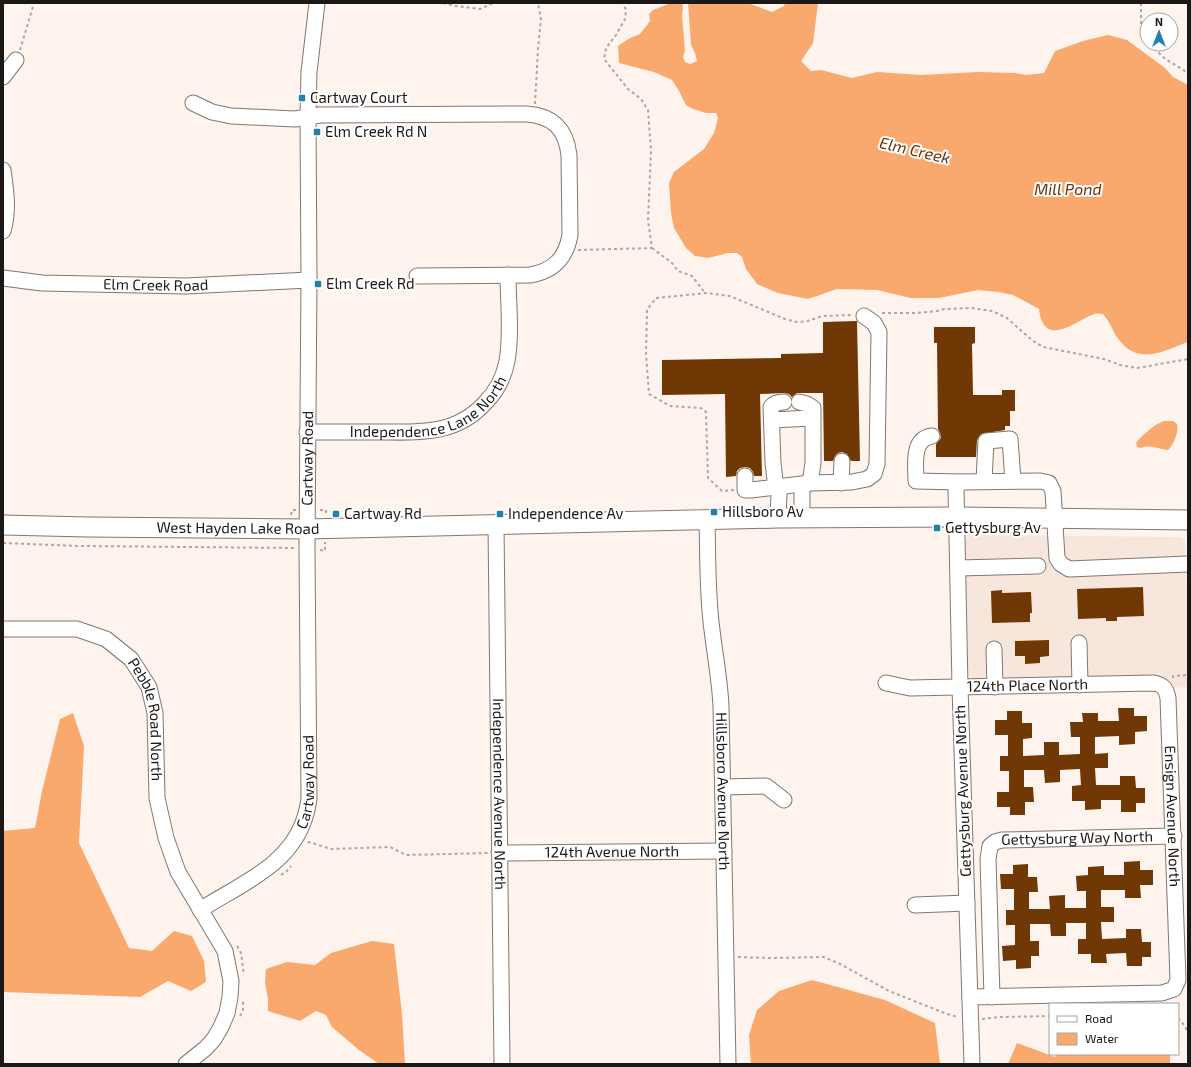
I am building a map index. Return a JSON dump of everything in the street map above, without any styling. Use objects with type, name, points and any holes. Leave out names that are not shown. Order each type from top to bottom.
[{"type":"main road","name":"West Hayden Lake Road","points":[[3,525],[307,528],[778,518],[1054,518],[1188,520]]},
{"type":"street","name":"Cartway Road","points":[[200,910],[270,868],[287,850],[298,833],[305,817],[310,799],[307,528],[309,280],[308,117],[309,72],[317,3]]},
{"type":"street","points":[[3,77],[16,60]]},
{"type":"street","points":[[192,103],[212,112],[231,116],[295,119],[320,115],[531,114],[548,119],[559,127],[568,145],[570,235],[568,246],[562,257],[553,266],[542,273],[417,276]]},
{"type":"street","points":[[3,170],[6,192],[5,226],[3,231]]},
{"type":"street","name":"Independence Lane North","points":[[307,432],[421,432],[440,430],[459,423],[477,412],[490,398],[501,381],[507,362],[509,342],[508,275]]},
{"type":"street","name":"Elm Creek Road","points":[[3,278],[42,283],[186,286],[309,280]]},
{"type":"street","points":[[745,483],[778,487],[788,485],[841,483],[867,479],[874,474],[877,464],[879,332],[874,323],[864,316]]},
{"type":"street","points":[[778,518],[779,493],[775,480],[773,463],[771,407],[779,402],[784,402]]},
{"type":"street","points":[[799,402],[807,404],[813,408],[813,462],[806,484],[802,518]]},
{"type":"street","points":[[772,420],[812,418]]},
{"type":"street","points":[[932,436],[926,437],[919,442],[917,448],[916,481],[1040,481],[1049,483],[1053,491],[1057,558],[1061,564],[1069,569],[1188,564]]},
{"type":"street","points":[[984,481],[986,441],[1010,439],[1013,481]]},
{"type":"street","points":[[841,483],[842,461]]},
{"type":"street","name":"Gettysburg Avenue North","points":[[960,482],[956,488],[956,518],[972,1064]]},
{"type":"street","name":"Hillsboro Avenue North","points":[[707,519],[710,611],[720,681],[728,1064]]},
{"type":"street","name":"Independence Avenue North","points":[[496,525],[502,1064]]},
{"type":"street","points":[[958,568],[1038,566]]},
{"type":"street","name":"Pebble Road North","points":[[3,629],[77,629],[106,639],[131,659],[149,687],[155,714],[157,798],[166,838],[178,872],[225,951],[231,981],[227,1013],[221,1027],[214,1039],[206,1048],[186,1064]]},
{"type":"street","points":[[1079,643],[1080,685]]},
{"type":"street","points":[[994,649],[995,687]]},
{"type":"street","name":"124th Place North","points":[[886,683],[910,688],[1154,683],[1162,685],[1166,690]]},
{"type":"street","name":"Ensign Avenue North","points":[[992,997],[1162,994],[1174,989],[1178,980],[1174,836],[1168,698],[1166,690]]},
{"type":"street","points":[[723,787],[766,786],[784,800]]},
{"type":"street","name":"Gettysburg Way North","points":[[992,997],[988,859],[990,846],[995,842],[1002,840],[1174,836]]},
{"type":"street","name":"124th Avenue North","points":[[499,853],[724,851]]},
{"type":"street","points":[[915,905],[967,903]]},
{"type":"street","points":[[970,997],[992,997]]},
{"type":"path","points":[[16,60],[23,42],[34,3]]},
{"type":"path","points":[[443,3],[480,9],[493,3]]},
{"type":"path","points":[[531,114],[541,19],[538,3]]},
{"type":"path","points":[[623,3],[626,10],[625,19],[616,35],[606,48],[604,59],[628,89],[641,100],[648,110],[650,151],[648,221],[652,248]]},
{"type":"path","points":[[1158,52],[1164,58],[1188,72]]},
{"type":"path","points":[[568,246],[579,250],[652,248],[672,263],[678,271],[692,276],[705,293]]},
{"type":"path","points":[[745,483],[722,491],[708,478],[706,412],[701,408],[670,406],[650,394],[646,354],[647,310],[656,298],[705,293],[730,296],[785,319],[797,322],[808,321],[822,316],[864,316],[869,313],[916,313],[946,309],[971,308],[992,311],[1007,318],[1033,341],[1043,347],[1137,368],[1188,359]]},
{"type":"path","points":[[3,543],[80,546],[289,548]]},
{"type":"path","points":[[1166,690],[1172,683],[1173,676],[1188,675]]},
{"type":"path","points":[[305,847],[309,842],[331,849],[390,847],[406,855],[499,853]]},
{"type":"path","points":[[279,875],[286,872],[294,862]]},
{"type":"path","points":[[726,956],[769,958],[824,957],[840,964],[889,991],[947,1014],[971,1019],[1049,1016]]},
{"type":"path","points":[[1179,1019],[1188,1033]]},
{"type":"shaded area","points":[[969,535],[1182,538],[1185,542],[1188,615],[1188,687],[1172,688],[977,682],[968,674],[965,543]]},
{"type":"water","name":"Mill Pond","points":[[671,3],[682,3],[685,51],[683,57],[685,62],[690,64],[697,61],[691,45],[688,3],[748,3],[772,12],[784,6],[785,3],[818,3],[813,43],[801,61],[811,71],[821,70],[852,78],[877,72],[921,75],[978,72],[1015,73],[1026,75],[1044,73],[1055,51],[1083,41],[1108,35],[1127,40],[1139,49],[1139,52],[1143,52],[1165,68],[1173,77],[1188,85],[1188,342],[1159,353],[1141,354],[1124,346],[1116,336],[1103,314],[1094,314],[1061,330],[1053,330],[1047,328],[1042,321],[1039,309],[1013,295],[998,292],[978,290],[939,298],[911,298],[877,290],[837,289],[808,299],[778,293],[757,284],[746,269],[742,257],[737,253],[728,253],[708,258],[695,256],[686,248],[674,228],[671,213],[669,183],[674,172],[704,149],[714,133],[718,118],[716,113],[706,113],[686,105],[672,80],[654,72],[619,63],[618,46],[630,38],[640,34],[650,21],[649,14],[653,10]]},
{"type":"water","points":[[1164,421],[1173,421],[1177,424],[1177,434],[1168,450],[1151,447],[1137,447],[1136,443],[1142,436],[1153,427]]},
{"type":"water","points":[[73,713],[84,746],[79,843],[129,948],[152,951],[174,931],[192,936],[204,961],[206,982],[191,991],[168,981],[140,997],[3,992],[3,831],[35,828],[42,791],[60,719]]},
{"type":"water","points":[[372,941],[394,944],[402,1014],[405,1064],[379,1064],[359,1050],[332,1027],[326,1015],[316,1011],[300,1021],[268,1011],[265,982],[266,969],[287,962],[315,965],[331,953]]},
{"type":"water","points":[[812,980],[885,1000],[935,1023],[940,1064],[751,1064],[749,1035],[757,1010],[779,991]]},
{"type":"water","points":[[1017,1043],[1055,1057],[1056,1055],[1170,1055],[1170,1064],[1008,1064]]},
{"type":"building","points":[[857,321],[860,461],[851,461],[847,454],[842,452],[835,456],[833,461],[824,461],[823,393],[797,393],[792,397],[789,394],[784,393],[760,394],[762,476],[754,476],[750,468],[745,467],[740,468],[737,471],[736,476],[726,477],[725,394],[662,395],[662,360],[781,358],[781,354],[823,353],[823,322]]},
{"type":"building","points":[[934,327],[975,327],[975,343],[972,344],[973,395],[1002,395],[1002,390],[1015,390],[1015,411],[1010,411],[1010,426],[1005,426],[1005,430],[981,434],[977,440],[976,457],[936,457],[936,444],[941,438],[938,429],[937,343],[934,343]]},
{"type":"building","points":[[1143,587],[1144,616],[1117,617],[1117,621],[1106,621],[1106,618],[1078,619],[1077,589]]},
{"type":"building","points":[[1002,590],[1002,593],[1031,592],[1032,613],[1030,613],[1030,622],[992,623],[991,591]]},
{"type":"building","points":[[1049,640],[1049,656],[1040,657],[1040,663],[1025,664],[1025,656],[1015,656],[1015,641]]},
{"type":"building","points":[[1118,708],[1134,708],[1134,716],[1147,716],[1147,731],[1135,732],[1135,744],[1119,745],[1119,736],[1095,737],[1095,754],[1108,753],[1108,768],[1095,768],[1096,785],[1120,785],[1120,776],[1135,776],[1136,788],[1145,788],[1145,803],[1136,803],[1136,812],[1121,812],[1121,800],[1101,800],[1101,809],[1085,810],[1085,801],[1072,801],[1072,786],[1081,785],[1080,769],[1060,770],[1060,782],[1045,783],[1044,770],[1024,770],[1024,787],[1033,787],[1034,802],[1025,802],[1025,815],[1010,815],[1010,807],[997,807],[997,792],[1009,792],[1009,771],[1000,771],[1000,756],[1008,756],[1008,735],[995,735],[995,720],[1007,720],[1007,711],[1022,711],[1022,723],[1032,723],[1032,738],[1023,739],[1023,756],[1044,755],[1044,742],[1059,742],[1059,755],[1080,754],[1080,737],[1071,737],[1070,722],[1083,722],[1082,713],[1098,713],[1098,721],[1119,721]]},
{"type":"building","points":[[1140,861],[1140,870],[1153,870],[1153,885],[1140,885],[1141,898],[1125,898],[1125,890],[1101,890],[1101,907],[1114,907],[1114,922],[1101,922],[1102,939],[1126,938],[1126,929],[1141,929],[1142,942],[1151,942],[1151,957],[1142,957],[1142,966],[1127,966],[1126,953],[1106,954],[1107,963],[1091,963],[1091,954],[1078,954],[1078,939],[1086,939],[1086,923],[1066,923],[1066,936],[1051,936],[1050,924],[1030,924],[1030,941],[1039,941],[1039,956],[1031,956],[1031,968],[1016,969],[1016,960],[1003,961],[1002,946],[1015,945],[1015,925],[1006,925],[1006,910],[1014,910],[1014,889],[1001,889],[1000,874],[1013,874],[1013,865],[1028,864],[1028,877],[1037,877],[1038,892],[1029,892],[1029,909],[1050,909],[1049,896],[1065,895],[1065,908],[1086,908],[1086,891],[1077,891],[1076,876],[1088,875],[1088,867],[1104,866],[1104,875],[1124,875],[1124,862]]},
{"type":"place","name":"Cartway Court","points":[[302,98]]},
{"type":"place","name":"Elm Creek Rd N","points":[[317,132]]},
{"type":"place","name":"Elm Creek Rd","points":[[318,284]]},
{"type":"place","name":"Hillsboro Av","points":[[714,512]]},
{"type":"place","name":"Cartway Rd","points":[[336,514]]},
{"type":"place","name":"Independence Av","points":[[500,514]]},
{"type":"place","name":"Gettysburg Av","points":[[937,528]]},
{"type":"water label","name":"Elm Creek","points":[[915,150]]}]
